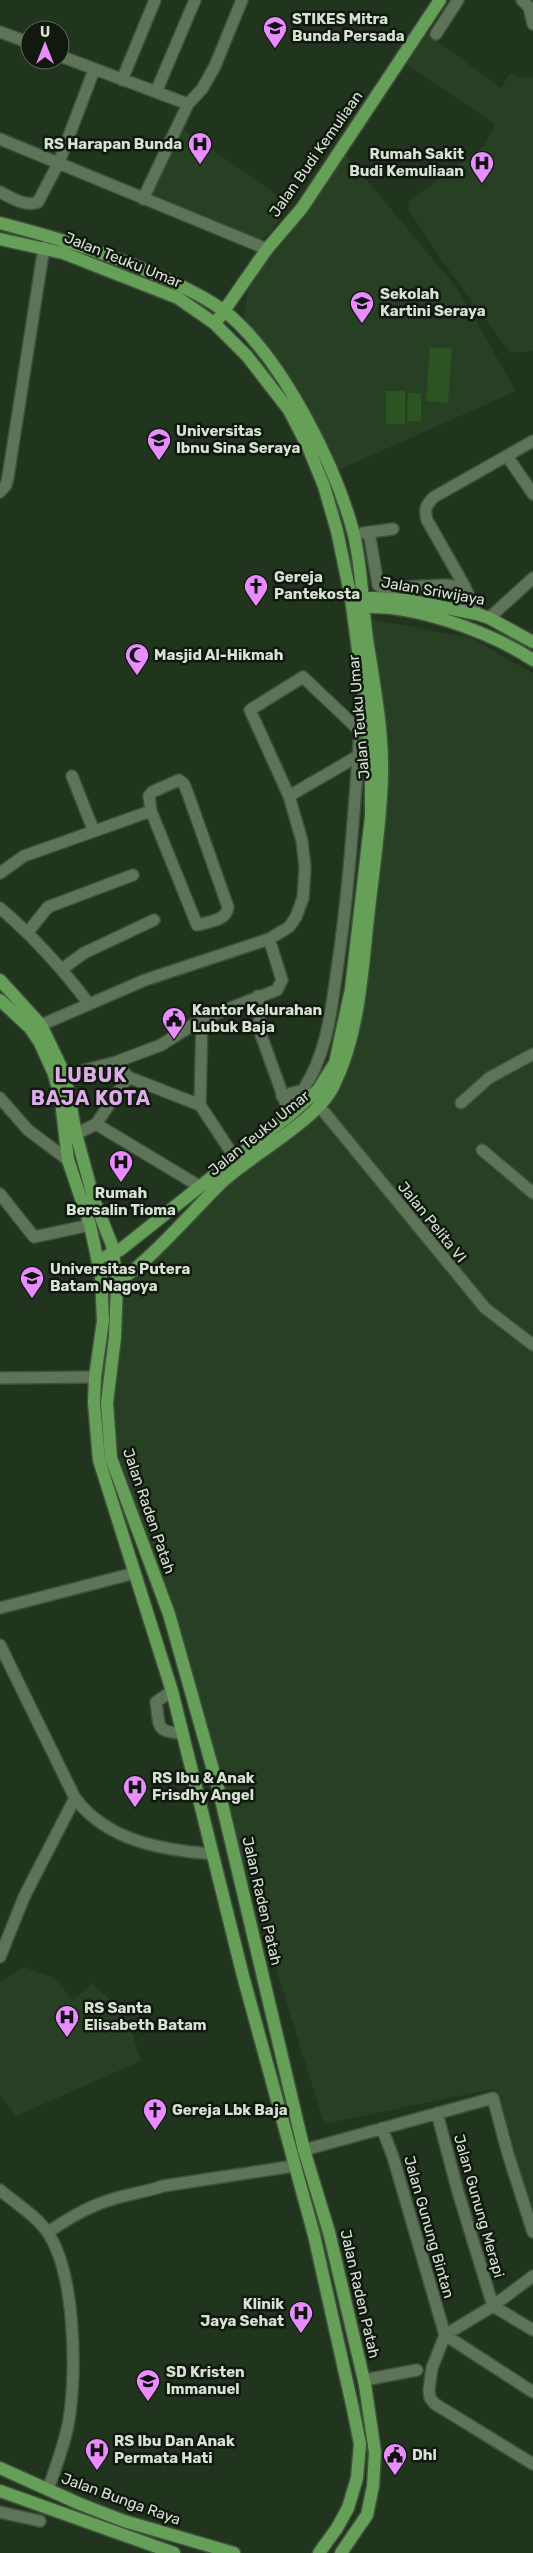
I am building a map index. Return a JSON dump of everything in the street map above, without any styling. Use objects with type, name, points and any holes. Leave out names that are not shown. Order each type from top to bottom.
[{"type":"main road","name":"Jalan Budi Kemuliaan","points":[[214,323],[225,312],[267,250],[302,208],[440,0]]},
{"type":"main road","name":"Jalan Teuku Umar","points":[[0,223],[85,246],[125,260],[186,288],[225,312],[240,324],[275,366],[295,397],[342,496],[354,534],[363,732],[371,748],[370,817],[351,989],[335,1063],[318,1090],[290,1115],[114,1254],[98,1259]]},
{"type":"main road","name":"Jalan Teuku Umar","points":[[0,238],[44,247],[178,298],[214,323],[247,356],[289,410],[308,447],[324,486],[357,602],[376,698],[382,772],[379,820],[361,986],[353,1032],[334,1087],[320,1107],[224,1180],[138,1267],[117,1283],[102,1286]]},
{"type":"main road","name":"Jalan Sriwijaya","points":[[357,602],[407,600],[483,616],[533,642]]},
{"type":"main road","name":"Jalan Sriwijaya","points":[[357,602],[404,610],[464,627],[491,636],[533,660]]},
{"type":"main road","name":"Jalan Raden Patah","points":[[0,980],[42,1025],[65,1075],[76,1134],[94,1200],[114,1254],[117,1283],[115,1337],[107,1403],[111,1458],[169,1614],[219,1791],[304,2150],[329,2232],[364,2380],[374,2433],[374,2476],[367,2515],[340,2553]]},
{"type":"main road","name":"Jalan Raden Patah","points":[[0,1000],[30,1028],[40,1043],[54,1074],[61,1100],[68,1160],[90,1225],[102,1286],[103,1321],[94,1377],[96,1443],[99,1460],[172,1691],[212,1854],[314,2235],[360,2444],[357,2478],[348,2508],[338,2528],[319,2553]]},
{"type":"main road","points":[[198,1796],[219,1791]]},
{"type":"main road","points":[[314,2235],[329,2232]]},
{"type":"main road","name":"Jalan Bunga Raya","points":[[0,2468],[124,2521],[234,2553]]},
{"type":"main road","points":[[0,2491],[174,2553]]},
{"type":"street","points":[[122,80],[155,0]]},
{"type":"street","points":[[156,92],[195,0]]},
{"type":"street","points":[[143,199],[188,104],[202,89],[215,66],[242,0]]},
{"type":"street","points":[[436,34],[458,0]]},
{"type":"street","points":[[522,0],[529,7],[533,24]]},
{"type":"street","points":[[0,32],[20,40]]},
{"type":"street","points":[[70,60],[188,104]]},
{"type":"street","points":[[0,192],[23,203],[32,204],[38,202],[60,162],[94,70]]},
{"type":"street","points":[[0,139],[60,162],[143,199],[267,250]]},
{"type":"street","points":[[0,492],[6,485],[8,477],[44,247]]},
{"type":"street","points":[[533,441],[434,497],[426,504],[425,512],[427,520],[483,616],[533,578]]},
{"type":"street","points":[[507,456],[533,494]]},
{"type":"street","points":[[354,534],[393,529]]},
{"type":"street","points":[[369,532],[378,585],[382,588],[465,586]]},
{"type":"street","points":[[42,1025],[145,980],[269,939],[289,927],[296,917],[303,898],[305,867],[302,841],[289,796],[250,710],[303,677],[363,732],[358,756],[354,831],[346,913],[330,1017],[314,1074],[304,1090],[282,1096]]},
{"type":"street","points":[[289,796],[358,756]]},
{"type":"street","points":[[72,776],[93,829]]},
{"type":"street","points":[[182,781],[228,906],[228,912],[223,917],[197,926],[151,811],[150,794],[182,781]]},
{"type":"street","points":[[0,874],[24,856],[93,829],[151,811]]},
{"type":"street","points":[[28,932],[48,908],[133,875]]},
{"type":"street","points":[[0,908],[28,932],[62,968],[89,1004]]},
{"type":"street","points":[[62,968],[84,953],[154,920]]},
{"type":"street","points":[[65,1075],[116,1062],[160,1045],[202,1019],[277,990],[282,980],[269,939]]},
{"type":"street","points":[[258,996],[261,1035],[290,1115]]},
{"type":"street","points":[[202,1019],[200,1104],[235,1158]]},
{"type":"street","points":[[461,1103],[489,1078],[533,1054]]},
{"type":"street","points":[[116,1062],[128,1077],[200,1104]]},
{"type":"street","points":[[76,1134],[96,1124],[128,1077]]},
{"type":"street","points":[[0,1098],[28,1130],[68,1160]]},
{"type":"street","name":"Jalan Pelita VI","points":[[320,1107],[485,1308],[533,1345]]},
{"type":"street","points":[[96,1124],[199,1186]]},
{"type":"street","points":[[482,1150],[533,1193]]},
{"type":"street","points":[[0,1194],[34,1237],[90,1225]]},
{"type":"street","points":[[0,1378],[94,1377]]},
{"type":"street","points":[[0,1608],[135,1572]]},
{"type":"street","points":[[1,1652],[75,1798],[85,1810],[97,1820],[124,1836],[164,1849],[212,1854]]},
{"type":"street","points":[[172,1691],[156,1702],[161,1730],[165,1733],[182,1733]]},
{"type":"street","points":[[0,1957],[24,1896],[75,1798]]},
{"type":"street","points":[[304,2150],[493,2098],[508,2154],[533,2232]]},
{"type":"street","name":"Jalan Gunung Merapi","points":[[437,2113],[458,2192],[494,2306]]},
{"type":"street","name":"Jalan Gunung Bintan","points":[[382,2128],[393,2157],[445,2335]]},
{"type":"street","points":[[48,2232],[78,2213],[112,2199],[144,2193],[163,2186],[294,2166]]},
{"type":"street","points":[[0,2190],[48,2232],[63,2270],[69,2299],[74,2371],[67,2428],[48,2490]]},
{"type":"street","points":[[533,2276],[494,2306],[445,2335],[432,2368],[429,2389],[430,2398],[435,2404],[533,2464]]},
{"type":"street","points":[[494,2306],[533,2330]]},
{"type":"street","points":[[445,2335],[533,2392]]},
{"type":"street","points":[[364,2380],[417,2370]]},
{"type":"street","points":[[0,2512],[40,2521]]},
{"type":"shaded area","name":"Rumah Sakit Budi Kemuliaan","points":[[425,32],[501,88],[510,73],[519,77],[533,77],[533,351],[510,353],[440,258],[408,209],[409,201],[485,145],[495,124],[403,62]]},
{"type":"shaded area","name":"RS Harapan Bunda","points":[[180,127],[290,204],[267,237],[256,239],[152,197]]},
{"type":"shaded area","name":"Sekolah Kartini Seraya","points":[[345,154],[457,288],[516,391],[332,473],[248,336],[244,313],[249,285]]},
{"type":"shaded area","points":[[430,347],[452,349],[448,403],[426,401]]},
{"type":"shaded area","points":[[386,391],[405,391],[405,424],[386,424]]},
{"type":"shaded area","points":[[408,393],[421,393],[421,421],[407,421]]},
{"type":"shaded area","points":[[364,618],[471,638],[533,673],[533,2222],[493,2089],[324,2124],[122,1469],[108,1393],[126,1289],[222,1179],[324,1106],[356,973],[371,797]]},
{"type":"shaded area","name":"RS Santa Elisabeth Batam","points":[[24,1967],[53,1977],[73,2000],[92,1983],[126,2014],[141,2061],[16,2116],[0,2095],[0,1982]]},
{"type":"place","name":"STIKES Mitra Bunda Persada","points":[[275,49]]},
{"type":"place","name":"RS Harapan Bunda","points":[[200,165]]},
{"type":"place","name":"Rumah Sakit Budi Kemuliaan","points":[[482,184]]},
{"type":"place","name":"Sekolah Kartini Seraya","points":[[362,324]]},
{"type":"place","name":"Universitas Ibnu Sina Seraya","points":[[159,461]]},
{"type":"place","name":"Gereja Pantekosta","points":[[256,607]]},
{"type":"place","name":"Masjid Al-Hikmah","points":[[137,676]]},
{"type":"place","name":"Kantor Kelurahan Lubuk Baja","points":[[174,1040]]},
{"type":"place","name":"Rumah Bersalin Tioma","points":[[121,1183]]},
{"type":"place","name":"Universitas Putera Batam Nagoya","points":[[32,1299]]},
{"type":"place","name":"RS Ibu & Anak Frisdhy Angel","points":[[135,1808]]},
{"type":"place","name":"RS Santa Elisabeth Batam","points":[[67,2038]]},
{"type":"place","name":"Gereja Lbk Baja","points":[[155,2131]]},
{"type":"place","name":"Klinik Jaya Sehat","points":[[301,2334]]},
{"type":"place","name":"SD Kristen Immanuel","points":[[148,2402]]},
{"type":"place","name":"RS Ibu Dan Anak Permata Hati","points":[[97,2471]]},
{"type":"place","name":"Dhl","points":[[395,2476]]},
{"type":"district","name":"LUBUK BAJA KOTA","points":[[91,1086]]}]
